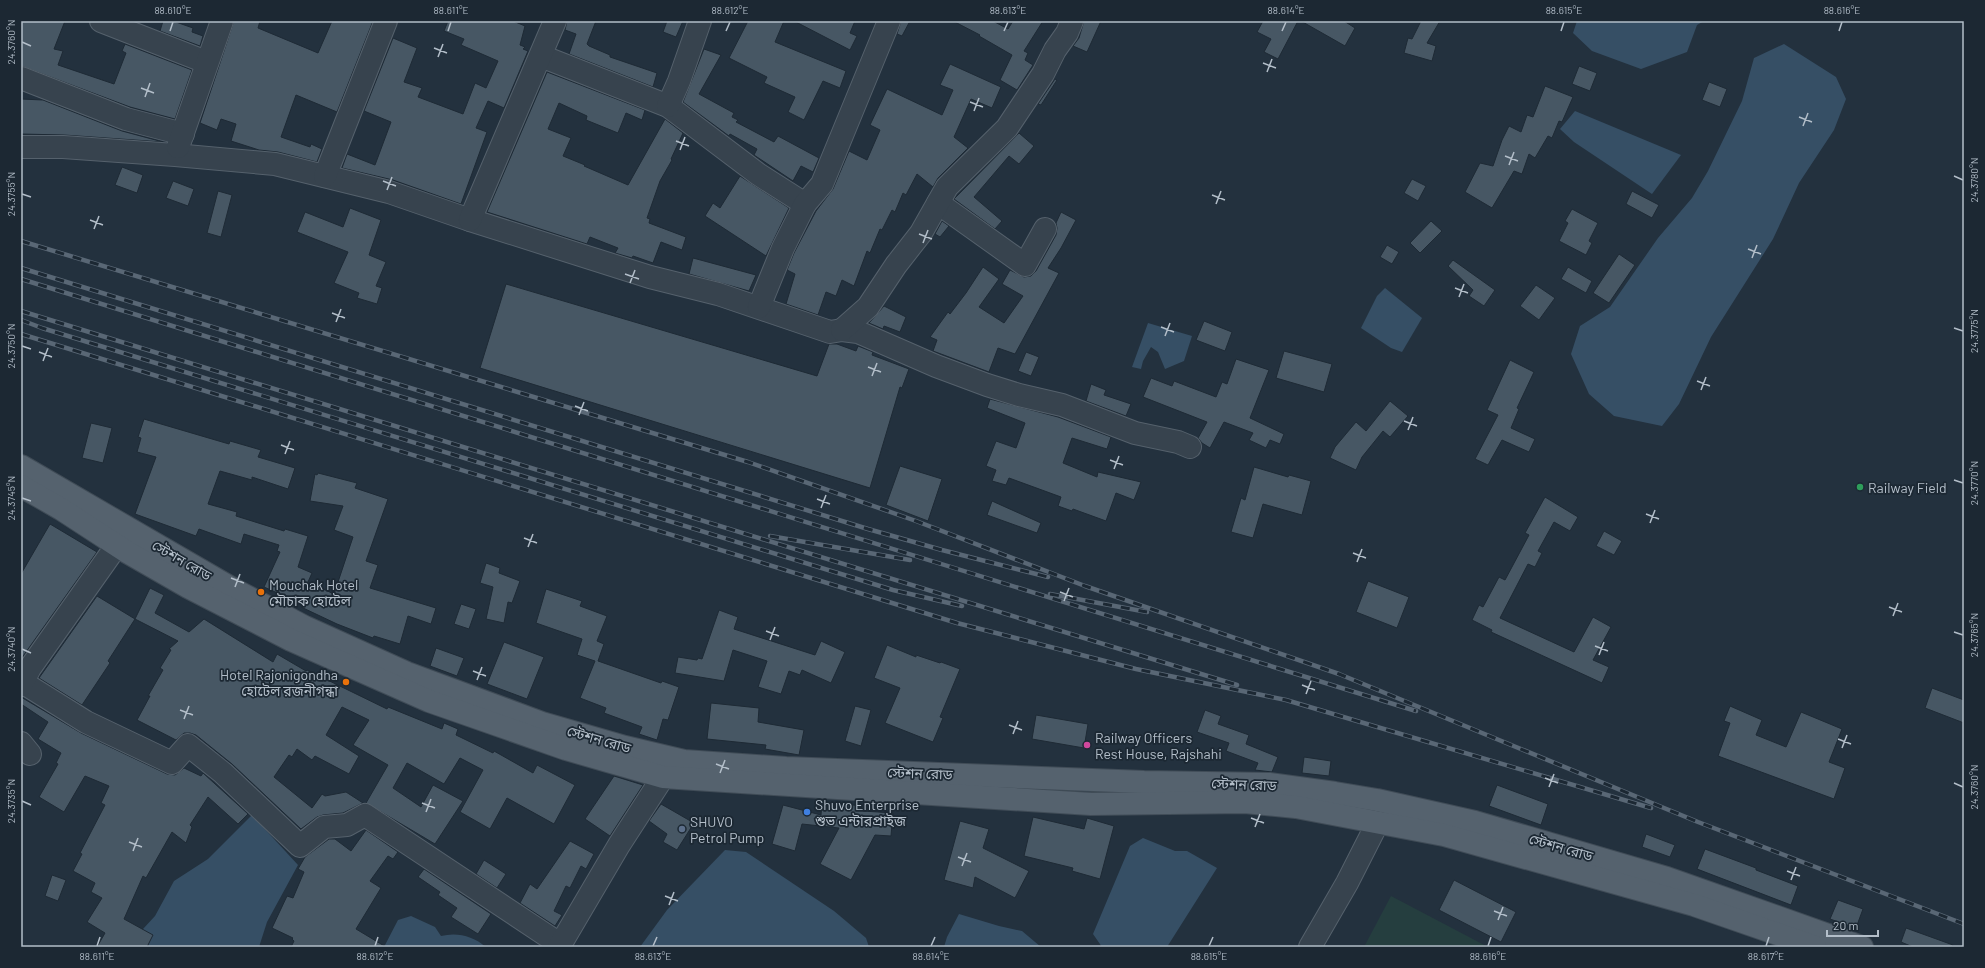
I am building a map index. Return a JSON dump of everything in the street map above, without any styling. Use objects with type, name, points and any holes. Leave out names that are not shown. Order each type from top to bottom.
[{"type":"main road","name":"স্টেশন রোড","points":[[21,466],[233,589],[305,627],[414,676],[542,723],[625,747],[684,761],[763,767],[1144,782],[1269,784],[1335,793],[1377,800],[1475,822],[1668,878],[1862,947]]},
{"type":"main road","name":"স্টেশন রোড","points":[[21,486],[61,509],[116,545],[188,587],[291,640],[429,701],[566,749],[662,777],[1091,804],[1245,802],[1296,807],[1444,835],[1574,870],[1694,905],[1815,947]]},
{"type":"street","points":[[101,21],[206,62]]},
{"type":"street","points":[[175,155],[206,62],[222,21]]},
{"type":"street","points":[[325,176],[386,21]]},
{"type":"street","points":[[470,220],[555,21]]},
{"type":"street","points":[[668,106],[679,81],[700,21]]},
{"type":"street","points":[[760,307],[783,248],[805,204],[822,184],[888,21]]},
{"type":"street","points":[[842,330],[868,308],[896,265],[921,233],[947,187],[1007,128],[1043,74],[1055,50],[1067,33],[1072,21]]},
{"type":"street","points":[[541,56],[668,106],[758,174],[805,204]]},
{"type":"street","points":[[21,78],[126,118],[183,134]]},
{"type":"street","points":[[21,147],[63,147],[275,164],[389,192],[470,220],[650,277],[718,294],[760,307],[830,332],[842,330],[858,332],[936,366],[987,385],[1019,396],[1062,405],[1135,433],[1178,442],[1190,447]]},
{"type":"street","points":[[938,203],[1025,265],[1045,229]]},
{"type":"street","points":[[116,545],[30,668],[22,684],[86,722],[172,763],[188,745],[223,773],[300,846],[324,827],[347,825],[365,815],[560,946],[619,845],[662,777]]},
{"type":"street","points":[[1310,947],[1347,882],[1378,822]]},
{"type":"green space","points":[[1391,896],[1488,947],[1364,947]]},
{"type":"water","points":[[1577,21],[1704,21],[1697,25],[1687,52],[1641,69],[1592,51],[1573,33]]},
{"type":"water","points":[[1784,44],[1836,77],[1846,99],[1834,130],[1799,183],[1773,239],[1711,337],[1679,404],[1662,426],[1614,416],[1589,394],[1571,354],[1580,326],[1610,307],[1658,238],[1692,198],[1708,171],[1742,101],[1754,58]]},
{"type":"water","points":[[1575,111],[1681,155],[1652,194],[1574,142],[1560,129]]},
{"type":"water","points":[[1385,288],[1422,318],[1402,352],[1391,348],[1361,328],[1377,296]]},
{"type":"water","points":[[1148,323],[1192,336],[1184,361],[1165,369],[1158,352],[1151,347],[1143,361],[1141,369],[1132,367]]},
{"type":"water","points":[[252,815],[298,865],[267,922],[259,947],[149,947],[143,929],[155,916],[174,881],[208,859]]},
{"type":"water","points":[[1143,838],[1175,851],[1187,851],[1217,868],[1167,947],[1102,947],[1093,934],[1130,846]]},
{"type":"water","points":[[725,850],[746,852],[834,911],[866,938],[869,947],[640,947],[667,910]]},
{"type":"water","points":[[959,914],[1022,931],[1041,947],[944,947],[947,937]]},
{"type":"water","points":[[411,916],[435,927],[441,936],[453,934],[465,936],[476,940],[486,947],[384,947],[398,920]]},
{"type":"building","points":[[21,21],[65,21],[54,49],[63,51],[58,65],[114,84],[126,53],[122,51],[125,44],[192,70],[175,119],[130,107],[21,66]]},
{"type":"building","points":[[163,21],[173,21],[193,28],[192,32],[203,36],[200,46],[160,31]]},
{"type":"building","points":[[234,21],[260,21],[258,28],[318,53],[332,21],[373,21],[337,112],[296,95],[281,137],[310,147],[311,144],[322,149],[317,162],[278,152],[259,150],[231,141],[236,124],[221,119],[217,130],[200,123]]},
{"type":"building","points":[[448,21],[513,21],[525,26],[520,45],[525,47],[523,49],[528,51],[504,108],[488,101],[476,128],[487,132],[461,204],[393,180],[342,168],[347,154],[375,165],[391,122],[364,111],[393,38],[417,48],[404,82],[422,88],[418,97],[463,114],[475,83],[486,88],[498,61],[461,45],[464,39],[444,31]]},
{"type":"building","points":[[567,21],[596,21],[587,44],[610,55],[610,57],[657,73],[653,87],[569,54],[576,34],[565,30]]},
{"type":"building","points":[[667,21],[683,21],[676,37],[663,32]]},
{"type":"building","points":[[748,21],[784,21],[775,42],[846,71],[840,88],[823,81],[804,120],[788,112],[795,97],[764,83],[767,77],[729,58]]},
{"type":"building","points":[[794,21],[855,21],[850,33],[857,36],[850,50]]},
{"type":"building","points":[[901,21],[910,21],[902,36],[897,34]]},
{"type":"building","points":[[953,21],[993,21],[1008,29],[1013,21],[1043,21],[1024,51],[1028,53],[1025,60],[1033,65],[1017,90],[1000,80],[1012,55],[979,36],[980,35]]},
{"type":"building","points":[[1084,21],[1101,21],[1087,52],[1073,46],[1079,38]]},
{"type":"building","points":[[1263,21],[1298,21],[1278,59],[1264,52],[1271,39],[1257,32]]},
{"type":"building","points":[[1301,21],[1344,21],[1355,28],[1345,46]]},
{"type":"building","points":[[1421,21],[1440,21],[1427,43],[1436,46],[1432,61],[1404,53],[1408,38],[1412,39]]},
{"type":"building","points":[[704,49],[721,55],[699,94],[734,113],[732,117],[738,120],[736,122],[774,142],[778,136],[819,158],[813,172],[801,166],[793,181],[754,155],[757,149],[730,134],[729,136],[683,102]]},
{"type":"building","points":[[950,64],[1001,87],[992,108],[971,99],[954,137],[968,148],[938,178],[933,187],[917,174],[906,195],[903,193],[895,212],[892,210],[882,230],[880,229],[870,253],[867,251],[854,286],[842,280],[836,296],[826,292],[818,315],[786,304],[795,274],[787,270],[794,253],[816,211],[833,189],[849,151],[867,160],[880,130],[870,125],[887,89],[942,115],[953,90],[940,85]]},
{"type":"building","points":[[1579,66],[1597,73],[1590,91],[1572,84]]},
{"type":"building","points":[[547,72],[645,110],[642,120],[626,113],[618,133],[586,120],[587,116],[559,103],[548,129],[571,138],[563,156],[585,165],[584,166],[628,185],[665,119],[683,133],[671,159],[672,160],[660,181],[647,218],[650,219],[649,223],[686,237],[682,250],[661,242],[653,263],[633,256],[632,258],[615,253],[618,248],[590,237],[587,244],[487,212]]},
{"type":"building","points":[[1055,79],[1057,80],[1041,105],[1038,104]]},
{"type":"building","points":[[1709,82],[1727,89],[1720,107],[1702,100]]},
{"type":"building","points":[[1545,86],[1573,97],[1562,122],[1559,121],[1552,138],[1548,136],[1535,158],[1529,154],[1522,174],[1514,171],[1492,208],[1465,192],[1480,163],[1493,166],[1502,140],[1509,126],[1521,132],[1527,115],[1533,117]]},
{"type":"building","points":[[21,99],[43,100],[122,131],[163,142],[64,135],[21,134]]},
{"type":"building","points":[[1019,133],[1034,146],[1019,164],[1009,156],[974,197],[1002,221],[995,229],[954,199]]},
{"type":"building","points":[[122,167],[143,175],[137,193],[115,185]]},
{"type":"building","points":[[740,176],[789,208],[766,256],[705,216],[713,203],[720,208]]},
{"type":"building","points":[[1412,179],[1426,186],[1418,201],[1404,193]]},
{"type":"building","points":[[173,181],[194,189],[188,206],[166,198]]},
{"type":"building","points":[[218,191],[232,195],[221,237],[207,233]]},
{"type":"building","points":[[1632,191],[1659,205],[1652,218],[1626,204]]},
{"type":"building","points":[[350,208],[381,220],[369,255],[386,262],[376,286],[382,288],[377,304],[357,298],[359,293],[334,283],[348,252],[297,232],[305,212],[343,227]]},
{"type":"building","points":[[1572,209],[1598,223],[1589,241],[1592,243],[1586,255],[1559,241],[1568,223],[1565,221]]},
{"type":"building","points":[[1061,212],[1076,220],[1048,268],[1059,273],[1015,354],[998,348],[989,372],[933,351],[937,340],[930,337],[948,312],[950,314],[966,293],[983,267],[999,279],[979,307],[1004,323],[1023,296],[1002,284],[1010,270],[1024,277],[1031,276],[1036,271],[1056,235],[1056,223]]},
{"type":"building","points":[[942,221],[949,226],[940,237],[935,234]]},
{"type":"building","points":[[1431,221],[1442,231],[1420,253],[1410,243]]},
{"type":"building","points":[[1387,245],[1399,252],[1392,264],[1380,257]]},
{"type":"building","points":[[1619,254],[1635,265],[1609,303],[1593,293]]},
{"type":"building","points":[[693,258],[756,275],[749,291],[689,274]]},
{"type":"building","points":[[1453,260],[1495,290],[1484,306],[1469,296],[1473,290],[1448,266]]},
{"type":"building","points":[[1568,267],[1592,281],[1586,293],[1561,279]]},
{"type":"building","points":[[506,284],[817,376],[829,344],[837,344],[856,351],[858,346],[873,352],[872,355],[909,369],[902,388],[900,387],[870,488],[480,368]]},
{"type":"building","points":[[1536,285],[1555,298],[1539,320],[1520,306]]},
{"type":"building","points":[[884,306],[906,317],[900,332],[884,326],[883,329],[869,323]]},
{"type":"building","points":[[1204,321],[1232,332],[1225,351],[1196,340]]},
{"type":"building","points":[[1284,351],[1332,364],[1324,392],[1276,378]]},
{"type":"building","points":[[1026,352],[1039,357],[1031,376],[1018,371]]},
{"type":"building","points":[[1236,359],[1269,370],[1250,418],[1284,434],[1280,444],[1270,440],[1266,448],[1249,440],[1253,433],[1224,422],[1210,448],[1202,443],[1198,438],[1207,422],[1143,397],[1151,378],[1172,386],[1174,381],[1216,397],[1222,382],[1227,384]]},
{"type":"building","points":[[1510,360],[1534,372],[1517,408],[1519,409],[1511,428],[1535,439],[1529,452],[1502,440],[1488,465],[1475,459],[1498,415],[1487,410]]},
{"type":"building","points":[[1091,384],[1106,390],[1104,395],[1131,404],[1126,416],[1086,401]]},
{"type":"building","points":[[990,399],[1058,417],[1111,437],[1107,449],[1072,438],[1063,463],[1097,477],[1098,472],[1141,482],[1134,500],[1116,493],[1106,521],[1073,509],[1072,511],[1058,506],[1061,497],[1009,478],[1006,485],[992,481],[996,470],[986,466],[996,441],[1016,448],[1025,423],[987,408]]},
{"type":"building","points":[[1390,401],[1408,416],[1390,437],[1383,431],[1362,457],[1356,470],[1330,458],[1335,447],[1356,422],[1366,431]]},
{"type":"building","points":[[144,419],[229,444],[230,441],[261,450],[258,457],[295,468],[288,489],[252,477],[252,480],[220,471],[208,504],[237,512],[236,516],[284,531],[285,529],[308,536],[298,567],[312,573],[308,582],[334,594],[353,537],[334,530],[343,506],[310,501],[315,474],[317,475],[318,473],[357,483],[355,488],[388,499],[366,561],[378,565],[370,588],[436,608],[431,624],[408,616],[400,644],[374,636],[373,638],[337,624],[301,607],[302,604],[264,587],[280,552],[277,551],[279,545],[244,534],[241,544],[199,529],[196,536],[135,514],[156,457],[137,452],[141,438],[138,437]]},
{"type":"building","points":[[91,423],[112,428],[103,463],[82,458]]},
{"type":"building","points":[[900,466],[942,479],[928,521],[886,505]]},
{"type":"building","points":[[1254,467],[1288,477],[1289,475],[1311,481],[1302,515],[1263,504],[1253,538],[1231,532],[1241,498],[1245,500]]},
{"type":"building","points":[[1545,497],[1578,517],[1570,531],[1554,522],[1538,551],[1542,553],[1535,567],[1528,564],[1500,618],[1574,652],[1593,617],[1611,627],[1593,660],[1609,667],[1602,683],[1491,632],[1492,630],[1472,620],[1479,605],[1483,607],[1499,577],[1505,580],[1529,535],[1525,533]]},
{"type":"building","points":[[992,501],[1041,523],[1037,533],[987,515]]},
{"type":"building","points":[[50,524],[97,552],[21,659],[21,574]]},
{"type":"building","points":[[1604,531],[1622,541],[1614,555],[1596,546]]},
{"type":"building","points":[[486,563],[500,568],[499,573],[520,581],[512,603],[508,602],[504,623],[486,619],[493,587],[480,583]]},
{"type":"building","points":[[1368,581],[1409,597],[1397,628],[1356,612]]},
{"type":"building","points":[[150,588],[164,595],[155,613],[189,632],[204,619],[273,662],[277,654],[306,671],[307,670],[387,709],[388,707],[442,729],[444,723],[458,729],[456,735],[493,753],[494,751],[533,773],[537,765],[575,785],[554,824],[507,798],[490,829],[460,812],[483,770],[460,758],[444,784],[407,763],[393,788],[421,807],[433,785],[463,801],[435,844],[366,803],[388,765],[353,745],[369,720],[342,707],[326,735],[359,756],[349,774],[315,756],[312,760],[297,749],[292,757],[289,755],[274,777],[312,808],[322,794],[325,796],[346,792],[363,803],[343,813],[317,817],[301,829],[232,764],[196,735],[184,733],[176,740],[137,720],[150,696],[148,696],[163,670],[160,668],[171,650],[169,649],[178,641],[135,619]]},
{"type":"building","points":[[546,589],[582,601],[580,606],[607,616],[597,641],[604,644],[598,661],[661,683],[662,681],[679,687],[668,720],[663,719],[657,740],[639,734],[642,727],[604,713],[606,708],[580,698],[595,661],[577,655],[582,639],[536,623]]},
{"type":"building","points":[[97,596],[135,619],[108,661],[110,663],[82,705],[39,678]]},
{"type":"building","points":[[461,604],[476,609],[469,629],[454,624]]},
{"type":"building","points":[[719,610],[738,617],[734,629],[815,655],[821,641],[845,652],[831,683],[802,670],[800,675],[789,671],[781,694],[758,687],[767,661],[733,650],[724,681],[675,673],[678,657],[697,660],[698,658],[702,659]]},
{"type":"building","points":[[504,642],[544,657],[527,699],[487,684]]},
{"type":"building","points":[[887,645],[916,657],[916,655],[960,669],[940,717],[943,718],[933,742],[885,723],[900,688],[874,678]]},
{"type":"building","points":[[436,648],[464,658],[457,676],[430,666]]},
{"type":"building","points":[[1932,688],[1964,700],[1964,723],[1925,708]]},
{"type":"building","points":[[21,697],[81,733],[167,774],[175,775],[184,768],[201,776],[203,773],[248,814],[238,824],[208,797],[190,825],[192,827],[186,843],[172,832],[146,878],[143,876],[124,919],[153,935],[147,947],[97,947],[105,933],[87,922],[102,898],[91,892],[95,883],[73,871],[82,854],[80,853],[105,805],[101,803],[109,786],[85,776],[64,812],[39,797],[58,764],[56,763],[61,753],[38,739],[48,722],[21,704]]},
{"type":"building","points":[[711,703],[759,708],[758,722],[804,730],[799,755],[765,749],[766,745],[707,739]]},
{"type":"building","points":[[855,706],[871,710],[861,746],[845,741]]},
{"type":"building","points":[[1730,706],[1762,720],[1756,735],[1786,747],[1801,712],[1842,729],[1829,762],[1845,768],[1834,799],[1718,756],[1730,723],[1724,721]]},
{"type":"building","points":[[1205,710],[1221,716],[1218,724],[1249,735],[1246,744],[1278,757],[1272,772],[1255,770],[1258,763],[1226,751],[1229,743],[1197,732]]},
{"type":"building","points":[[1036,715],[1088,724],[1084,748],[1032,739]]},
{"type":"building","points":[[1304,757],[1331,761],[1329,776],[1302,773]]},
{"type":"building","points":[[614,776],[643,785],[610,836],[585,819]]},
{"type":"building","points":[[1497,785],[1548,804],[1541,825],[1489,806]]},
{"type":"building","points":[[822,802],[863,806],[863,811],[893,813],[891,836],[875,835],[851,880],[820,864],[839,828],[802,824],[795,851],[772,844],[783,805],[821,815]]},
{"type":"building","points":[[661,804],[694,823],[677,850],[663,842],[667,834],[649,821]]},
{"type":"building","points":[[1033,817],[1084,829],[1087,818],[1114,826],[1100,879],[1072,871],[1073,868],[1024,856]]},
{"type":"building","points":[[960,821],[989,829],[983,848],[1029,871],[1015,898],[975,877],[973,888],[944,880]]},
{"type":"building","points":[[366,830],[398,852],[393,859],[388,856],[370,881],[381,888],[356,929],[386,947],[291,947],[294,941],[292,939],[293,938],[272,928],[287,896],[293,898],[304,872],[298,869],[305,857],[329,839],[335,839],[351,851]]},
{"type":"building","points":[[1646,834],[1675,845],[1670,857],[1642,847]]},
{"type":"building","points":[[570,841],[594,854],[586,869],[581,866],[570,888],[566,886],[554,911],[562,915],[555,926],[520,903],[530,884],[537,889]]},
{"type":"building","points":[[1705,849],[1798,886],[1791,905],[1697,869]]},
{"type":"building","points":[[484,860],[506,874],[497,888],[476,874]]},
{"type":"building","points":[[424,869],[491,914],[478,934],[451,917],[457,908],[438,895],[440,892],[418,877]]},
{"type":"building","points":[[52,875],[66,880],[58,901],[45,896]]},
{"type":"building","points":[[1454,880],[1516,912],[1501,942],[1439,910]]},
{"type":"building","points":[[1838,900],[1863,909],[1856,928],[1830,919]]},
{"type":"building","points":[[1906,928],[1953,945],[1952,947],[1913,947],[1901,942]]},
{"type":"railway","points":[[21,241],[748,462],[916,521],[1085,586],[1339,674],[1698,822],[1964,924]]},
{"type":"railway","points":[[21,268],[868,529],[942,550],[1048,577]]},
{"type":"railway","points":[[21,279],[1416,711]]},
{"type":"railway","points":[[21,311],[1237,685]]},
{"type":"railway","points":[[21,320],[42,328],[893,590],[962,606]]},
{"type":"railway","points":[[21,334],[957,623],[1136,669],[1286,700],[1651,808]]},
{"type":"railway","points":[[770,536],[910,560]]},
{"type":"railway","points":[[1050,594],[1147,612]]},
{"type":"place","name":"Railway Field","points":[[1860,487]]},
{"type":"place","name":"Mouchak Hotel মৌচাক হোটেল","points":[[261,592]]},
{"type":"place","name":"Hotel Rajonigondha হোটেল রজনীগন্ধা","points":[[346,682]]},
{"type":"place","name":"Railway Officers Rest House, Rajshahi","points":[[1087,745]]},
{"type":"place","name":"Shuvo Enterprise শুভ এন্টারপ্রাইজ","points":[[807,812]]},
{"type":"place","name":"SHUVO Petrol Pump","points":[[682,829]]}]
